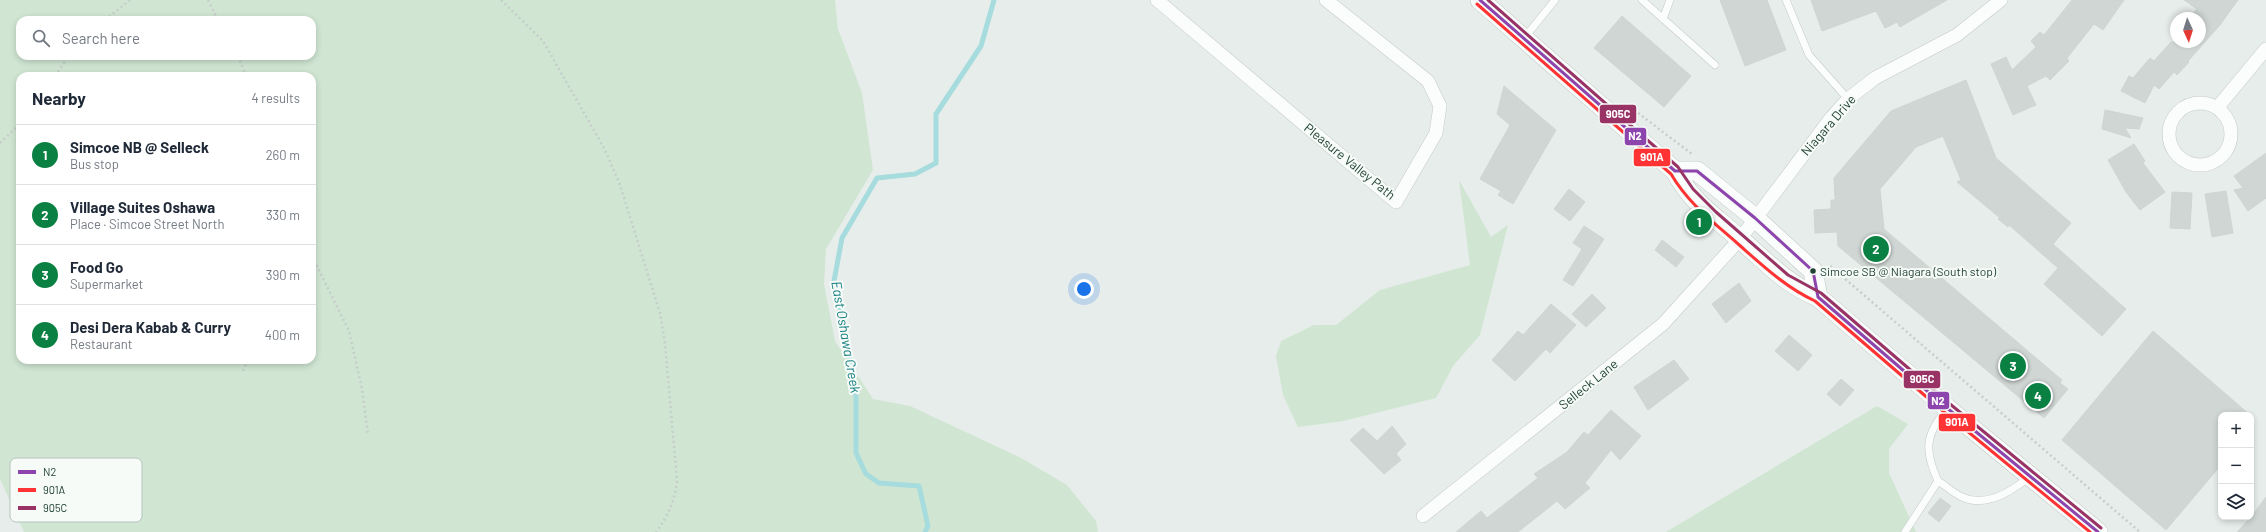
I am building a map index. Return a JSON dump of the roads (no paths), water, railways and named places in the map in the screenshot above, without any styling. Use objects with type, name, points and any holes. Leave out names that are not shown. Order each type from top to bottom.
[{"type":"main road","points":[[1480,0],[1675,171],[1686,191],[1711,216],[1798,289],[1818,297],[1947,408],[2098,532]]},
{"type":"main road","points":[[1675,171],[1697,171],[1755,218],[1813,271],[1818,297]]},
{"type":"street","name":"Pleasure Valley Path","points":[[1157,0],[1396,202],[1436,133],[1440,106],[1428,81],[1326,0]]},
{"type":"street","name":"Niagara Drive","points":[[1740,239],[1831,118],[1848,98],[1875,78],[1957,34],[2001,0]]},
{"type":"street","points":[[2217,108],[2266,49]]},
{"type":"street","points":[[2197,104],[2207,104],[2217,108],[2224,115],[2229,124],[2231,133],[2225,152],[2209,164],[2189,163],[2174,151],[2170,141],[2169,131],[2175,116],[2187,106],[2197,104]]},
{"type":"street","name":"Selleck Lane","points":[[1423,516],[1663,324],[1740,239]]},
{"type":"lane","points":[[1525,38],[1555,0]]},
{"type":"lane","points":[[1642,0],[1716,65]]},
{"type":"lane","points":[[1663,19],[1670,0]]},
{"type":"lane","points":[[1786,0],[1809,56],[1848,98]]},
{"type":"lane","points":[[1947,408],[1934,424],[1928,449],[1938,481],[1962,497],[1981,501],[2014,490],[2030,477]]},
{"type":"lane","points":[[1905,532],[1938,481]]},
{"type":"waterway","name":"East Oshawa Creek","points":[[925,532],[928,526],[919,486],[879,483],[866,474],[856,453],[856,389],[834,281],[842,238],[877,178],[915,174],[936,163],[936,114],[981,46],[994,0]]},
{"type":"place","name":"Simcoe NB @ Selleck","points":[[1699,222]]},
{"type":"place","name":"Village Suites Oshawa","points":[[1876,249]]},
{"type":"place","name":"Simcoe SB @ Niagara (South stop)","points":[[1813,271]]},
{"type":"place","name":"Food Go","points":[[2013,366]]},
{"type":"place","name":"Desi Dera Kabab & Curry","points":[[2038,396]]}]
